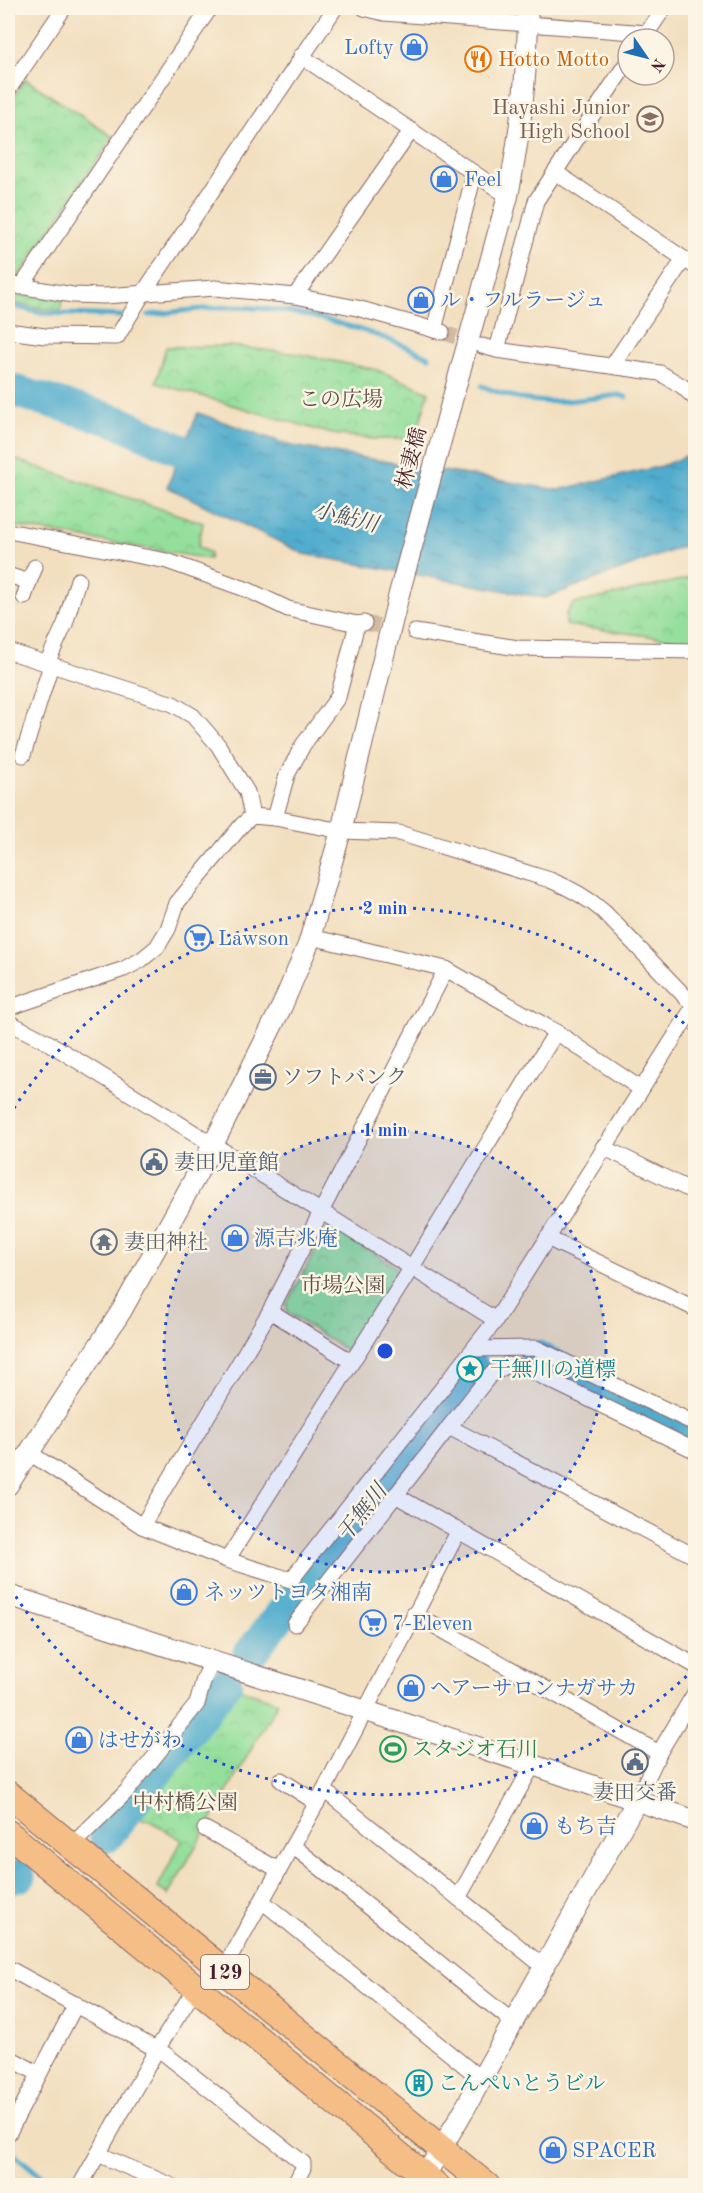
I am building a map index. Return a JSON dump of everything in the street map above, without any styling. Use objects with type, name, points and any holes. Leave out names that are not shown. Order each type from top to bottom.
[{"type":"highway","name":"129","points":[[8,1794],[487,2186]]},
{"type":"highway","name":"129","points":[[8,1833],[196,1987],[427,2182]]},
{"type":"street","points":[[8,90],[64,8]]},
{"type":"street","points":[[210,8],[14,286],[73,295],[105,296],[215,288],[295,296],[357,308],[438,331],[474,175]]},
{"type":"street","points":[[8,331],[45,336],[117,337],[144,292],[335,8]]},
{"type":"street","points":[[364,8],[384,13],[528,15],[616,31]]},
{"type":"street","points":[[651,27],[664,8]]},
{"type":"street","name":"林妻橋","points":[[8,1485],[122,1310],[213,1145],[282,1006],[311,937],[341,831],[399,594],[508,196],[520,137],[528,15]]},
{"type":"street","points":[[301,56],[508,196]]},
{"type":"street","points":[[616,79],[536,201],[489,348],[660,373],[682,386],[696,399]]},
{"type":"street","points":[[295,296],[411,131]]},
{"type":"street","points":[[555,172],[690,263],[612,366]]},
{"type":"street","points":[[8,531],[167,561],[248,590],[288,609],[361,623],[338,697],[287,775],[275,818]]},
{"type":"street","points":[[8,575],[27,590],[34,567]]},
{"type":"street","points":[[23,755],[49,664],[78,580]]},
{"type":"street","points":[[415,632],[518,648],[696,651]]},
{"type":"street","points":[[8,651],[173,704],[193,716],[218,745],[247,792],[252,816]]},
{"type":"street","points":[[8,1008],[124,969],[141,960],[157,947],[168,929],[177,903],[252,816],[275,818],[341,831],[399,833],[571,888],[589,898],[604,912],[695,1007],[603,1147],[496,1320],[291,1580],[227,1560],[142,1526],[28,1452]]},
{"type":"street","points":[[311,937],[446,969],[556,1032],[640,1089]]},
{"type":"street","points":[[142,1526],[270,1311],[446,969]]},
{"type":"street","points":[[8,1022],[49,1043],[496,1320]]},
{"type":"street","points":[[227,1560],[412,1267],[556,1032]]},
{"type":"street","points":[[603,1147],[696,1193]]},
{"type":"street","points":[[547,1238],[696,1309]]},
{"type":"street","points":[[270,1311],[352,1362]]},
{"type":"street","points":[[508,1365],[510,1348]]},
{"type":"street","points":[[475,1349],[536,1348],[696,1424]]},
{"type":"street","points":[[295,1624],[489,1375],[508,1365],[527,1369],[696,1451]]},
{"type":"street","points":[[448,1427],[696,1557]]},
{"type":"street","points":[[395,1495],[696,1666]]},
{"type":"street","points":[[223,1970],[321,1797],[459,1530]]},
{"type":"street","points":[[8,1595],[696,1821]]},
{"type":"street","points":[[414,1614],[659,1753]]},
{"type":"street","points":[[71,1846],[127,1791],[197,1704],[204,1679],[212,1662]]},
{"type":"street","points":[[427,2182],[442,2149],[636,1802],[659,1753],[696,1691]]},
{"type":"street","points":[[458,1898],[533,1766]]},
{"type":"street","points":[[281,1780],[321,1797],[458,1898],[544,1966]]},
{"type":"street","points":[[205,1829],[279,1870]]},
{"type":"street","points":[[293,1846],[513,2022]]},
{"type":"street","points":[[262,1901],[481,2079]]},
{"type":"street","points":[[8,1968],[165,2054],[303,2163],[294,2186]]},
{"type":"street","points":[[80,2186],[156,2050],[196,1987]]},
{"type":"street","points":[[8,2134],[76,2004]]},
{"type":"street","points":[[8,2056],[39,2074]]},
{"type":"street","points":[[98,2154],[172,2186]]},
{"type":"green space","points":[[25,79],[113,137],[19,276],[12,279],[8,277],[8,105]]},
{"type":"green space","points":[[8,291],[25,296],[62,298],[61,310],[8,302]]},
{"type":"green space","name":"この広場","points":[[229,346],[299,354],[377,370],[429,392],[415,439],[374,439],[332,434],[156,383],[166,347]]},
{"type":"green space","points":[[8,457],[203,523],[198,547],[210,553],[209,559],[8,525]]},
{"type":"green space","points":[[695,577],[695,646],[682,645],[671,639],[566,625],[566,614],[573,604]]},
{"type":"green space","name":"市場公園","points":[[333,1226],[396,1267],[398,1274],[351,1346],[344,1349],[288,1313],[286,1305],[327,1229]]},
{"type":"green space","name":"中村橋公園","points":[[237,1688],[278,1702],[168,1895],[158,1887],[182,1840],[150,1821],[132,1818]]},
{"type":"water","points":[[198,413],[292,446],[558,490],[662,466],[695,452],[695,542],[545,598],[304,554],[167,487]]},
{"type":"waterway","points":[[8,305],[42,313],[122,316]]},
{"type":"waterway","points":[[149,315],[228,307],[279,310],[357,329],[429,357]]},
{"type":"waterway","points":[[482,386],[534,401],[565,401],[618,395],[626,397]]},
{"type":"waterway","name":"小鮎川","points":[[8,389],[119,422],[222,469]]},
{"type":"waterway","name":"干無川","points":[[537,1357],[696,1437]]},
{"type":"waterway","name":"干無川","points":[[249,1655],[474,1369]]},
{"type":"waterway","name":"干無川","points":[[106,1837],[226,1683]]},
{"type":"waterway","name":"干無川","points":[[8,1879],[19,1876]]},
{"type":"waterway","points":[[8,2149],[42,2177],[57,2186]]},
{"type":"tunnel","points":[[442,332],[476,344]]},
{"type":"tunnel","points":[[364,623],[415,632]]},
{"type":"place","name":"Lofty","points":[[414,47]]},
{"type":"place","name":"Hotto Motto","points":[[478,59]]},
{"type":"place","name":"Hayashi Junior High School","points":[[650,119]]},
{"type":"place","name":"Feel","points":[[444,179]]},
{"type":"place","name":"ル・フルラージュ","points":[[421,300]]},
{"type":"place","name":"Lawson","points":[[198,938]]},
{"type":"place","name":"ソフトバンク","points":[[263,1077]]},
{"type":"place","name":"妻田児童館","points":[[154,1162]]},
{"type":"place","name":"源吉兆庵","points":[[235,1238]]},
{"type":"place","name":"妻田神社","points":[[104,1242]]},
{"type":"place","name":"干無川の道標","points":[[470,1369]]},
{"type":"place","name":"ネッツトヨタ湘南","points":[[184,1592]]},
{"type":"place","name":"7-Eleven","points":[[373,1623]]},
{"type":"place","name":"ヘアーサロンナガサカ","points":[[411,1688]]},
{"type":"place","name":"はせがわ","points":[[79,1740]]},
{"type":"place","name":"スタジオ石川","points":[[393,1749]]},
{"type":"place","name":"妻田交番","points":[[635,1762]]},
{"type":"place","name":"もち吉","points":[[534,1826]]},
{"type":"place","name":"こんぺいとうビル","points":[[419,2083]]},
{"type":"place","name":"SPACER","points":[[553,2150]]}]
